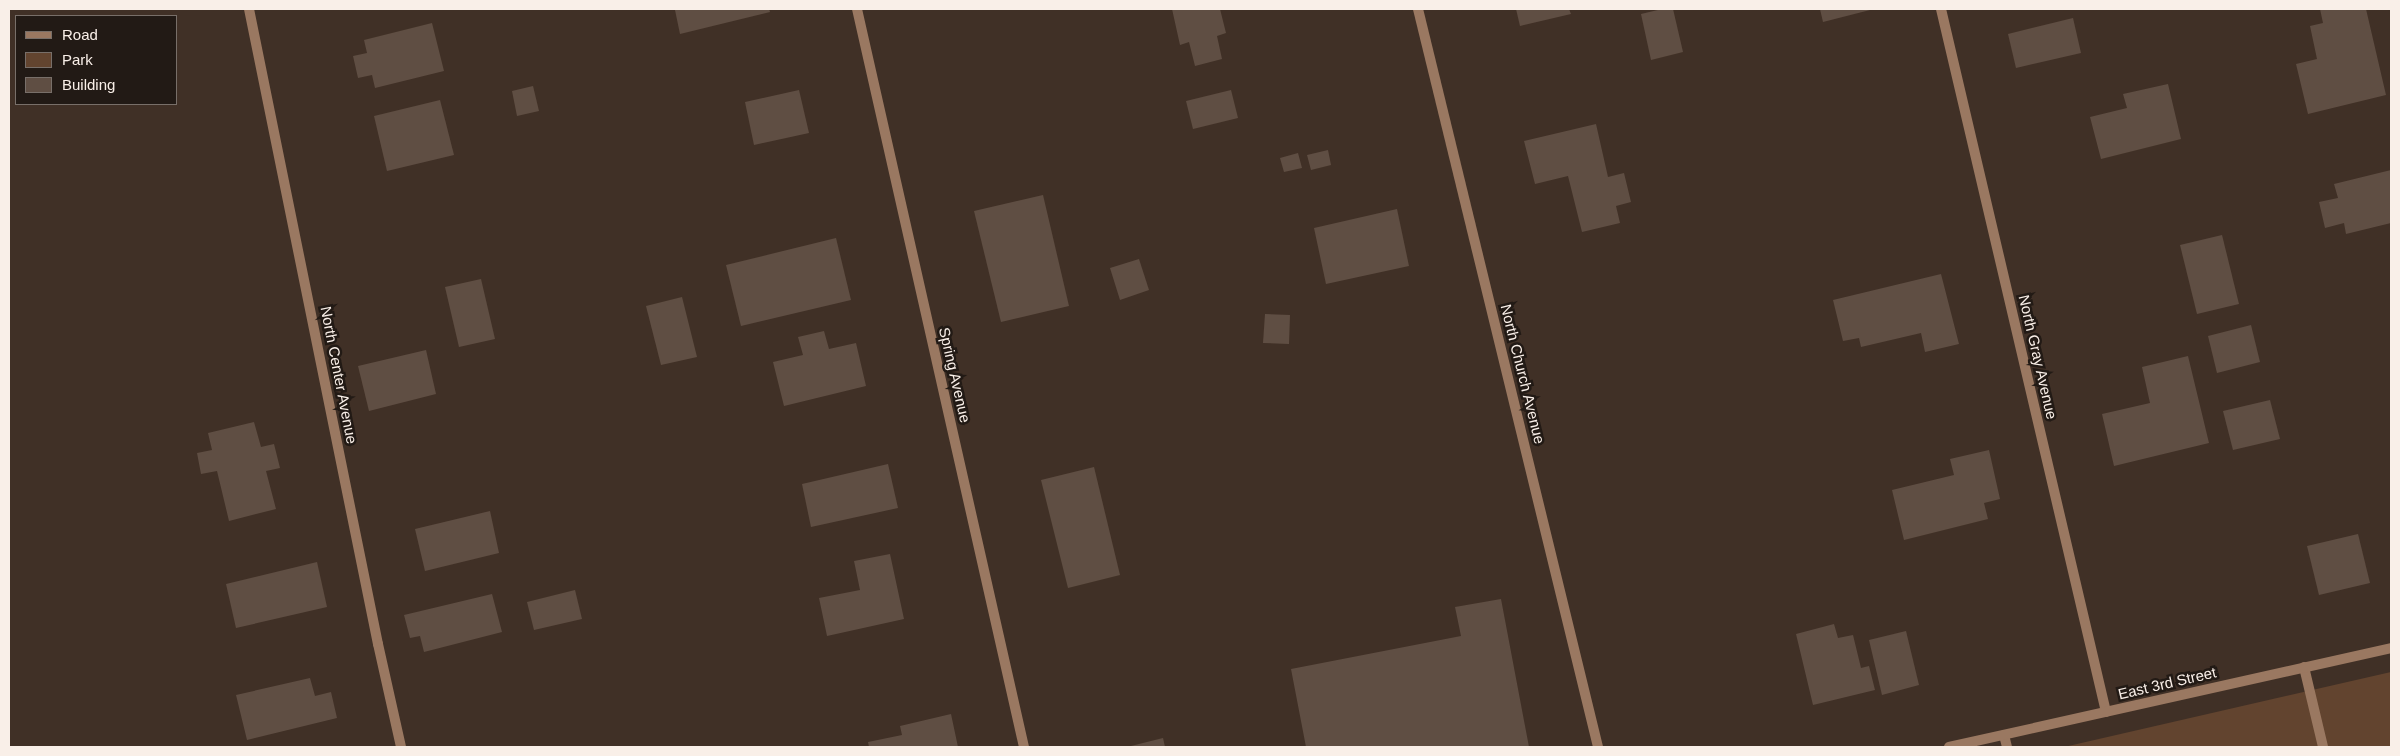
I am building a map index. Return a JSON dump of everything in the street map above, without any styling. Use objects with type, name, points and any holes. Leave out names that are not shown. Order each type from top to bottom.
[{"type":"street","name":"North Center Avenue","points":[[249,9],[378,644],[401,747]]},
{"type":"street","name":"Spring Avenue","points":[[857,9],[1024,747]]},
{"type":"street","name":"North Church Avenue","points":[[1418,9],[1598,747]]},
{"type":"street","name":"North Gray Avenue","points":[[1941,9],[2106,712]]},
{"type":"street","name":"East 3rd Street","points":[[1949,747],[2391,648]]},
{"type":"street","points":[[2304,667],[2323,747]]},
{"type":"street","points":[[2004,735],[2007,747]]},
{"type":"green space","points":[[2391,672],[2391,747],[2064,747]]},
{"type":"building","points":[[769,9],[770,12],[680,34],[675,10]]},
{"type":"building","points":[[1172,9],[1220,9],[1226,33],[1217,36],[1222,59],[1195,66],[1189,42],[1180,45]]},
{"type":"building","points":[[1516,9],[1569,9],[1571,14],[1520,26]]},
{"type":"building","points":[[1662,9],[1673,9],[1683,52],[1651,60],[1641,14]]},
{"type":"building","points":[[1820,9],[1874,9],[1823,22]]},
{"type":"building","points":[[2320,9],[2366,9],[2386,95],[2308,114],[2296,64],[2317,59],[2310,26],[2323,23]]},
{"type":"building","points":[[2073,18],[2081,53],[2016,68],[2008,34]]},
{"type":"building","points":[[432,23],[444,71],[375,88],[372,75],[358,78],[353,56],[367,53],[364,40]]},
{"type":"building","points":[[2168,84],[2181,139],[2101,159],[2090,117],[2127,108],[2123,94]]},
{"type":"building","points":[[533,86],[539,111],[517,116],[512,91]]},
{"type":"building","points":[[799,90],[809,133],[754,145],[745,102]]},
{"type":"building","points":[[1231,90],[1238,118],[1193,129],[1186,101]]},
{"type":"building","points":[[440,100],[454,155],[387,171],[374,116]]},
{"type":"building","points":[[1596,124],[1608,177],[1624,173],[1631,202],[1616,206],[1620,223],[1582,232],[1568,176],[1535,184],[1524,141]]},
{"type":"building","points":[[1328,150],[1331,165],[1311,170],[1307,155]]},
{"type":"building","points":[[1298,153],[1302,168],[1284,172],[1280,158]]},
{"type":"building","points":[[2391,170],[2391,223],[2346,234],[2344,223],[2325,228],[2319,202],[2338,198],[2334,184]]},
{"type":"building","points":[[1043,195],[1069,306],[1001,322],[974,211]]},
{"type":"building","points":[[1397,209],[1409,266],[1326,284],[1314,228]]},
{"type":"building","points":[[2222,235],[2239,304],[2197,314],[2180,245]]},
{"type":"building","points":[[836,238],[851,300],[741,326],[726,265]]},
{"type":"building","points":[[1139,259],[1149,290],[1120,300],[1110,268]]},
{"type":"building","points":[[1941,274],[1959,344],[1925,352],[1921,333],[1861,347],[1859,338],[1843,341],[1833,300]]},
{"type":"building","points":[[481,279],[495,339],[459,347],[445,287]]},
{"type":"building","points":[[682,297],[697,357],[661,365],[646,306]]},
{"type":"building","points":[[1265,314],[1290,315],[1289,344],[1263,343]]},
{"type":"building","points":[[2251,325],[2260,362],[2217,373],[2208,336]]},
{"type":"building","points":[[824,331],[829,349],[856,343],[866,386],[784,406],[773,362],[803,355],[798,337]]},
{"type":"building","points":[[426,350],[436,394],[369,411],[358,366]]},
{"type":"building","points":[[2188,356],[2209,443],[2114,466],[2102,414],[2150,403],[2142,367]]},
{"type":"building","points":[[2270,400],[2280,439],[2233,450],[2223,411]]},
{"type":"building","points":[[254,422],[261,447],[274,444],[280,468],[266,471],[276,509],[229,521],[217,471],[201,474],[197,453],[212,450],[208,433]]},
{"type":"building","points":[[1989,450],[2000,499],[1984,503],[1988,519],[1904,540],[1892,490],[1954,475],[1950,459]]},
{"type":"building","points":[[888,464],[898,508],[811,527],[802,484]]},
{"type":"building","points":[[1094,467],[1120,575],[1068,588],[1041,480]]},
{"type":"building","points":[[490,511],[499,553],[425,571],[415,529]]},
{"type":"building","points":[[2358,534],[2370,583],[2319,595],[2307,546]]},
{"type":"building","points":[[890,554],[904,619],[827,636],[819,598],[860,590],[854,561]]},
{"type":"building","points":[[317,562],[327,607],[236,628],[226,584]]},
{"type":"building","points":[[575,590],[582,619],[534,630],[527,602]]},
{"type":"building","points":[[492,594],[502,632],[424,652],[420,636],[410,638],[404,615]]},
{"type":"building","points":[[1501,599],[1529,747],[1306,747],[1291,669],[1461,636],[1455,607]]},
{"type":"building","points":[[1834,624],[1838,638],[1853,635],[1861,668],[1869,666],[1875,690],[1813,705],[1796,634]]},
{"type":"building","points":[[1906,631],[1919,685],[1882,695],[1869,640]]},
{"type":"building","points":[[310,678],[315,696],[331,692],[337,718],[247,740],[236,695]]},
{"type":"building","points":[[951,714],[958,747],[869,747],[868,742],[902,735],[900,726]]},
{"type":"building","points":[[1163,738],[1165,747],[1127,747]]}]
